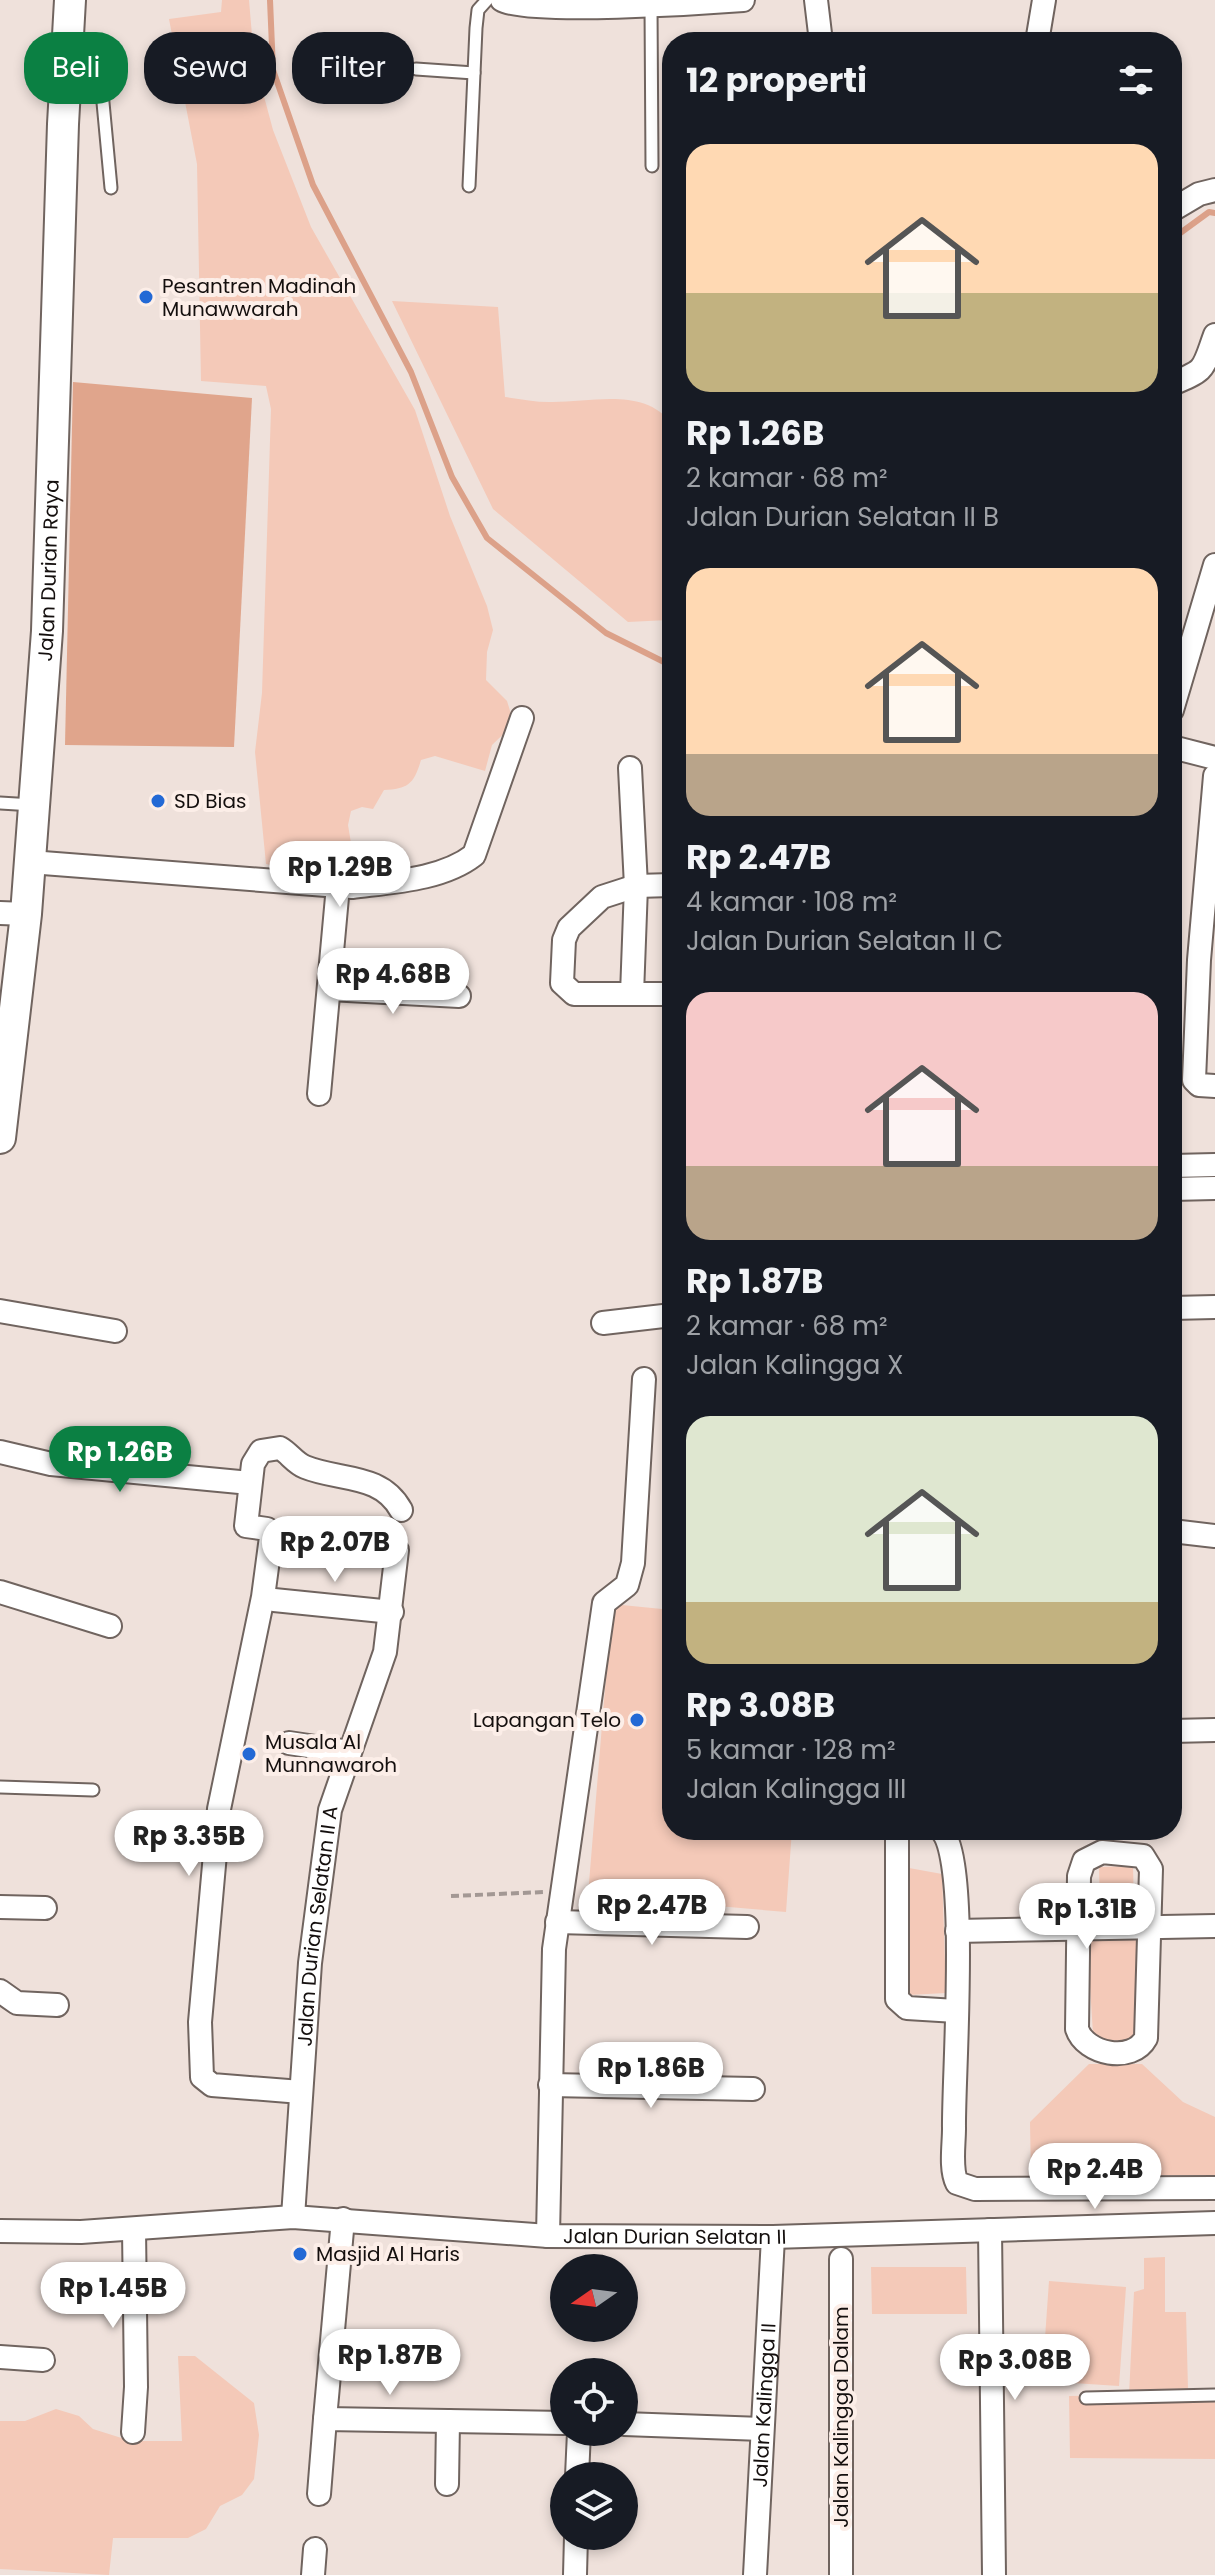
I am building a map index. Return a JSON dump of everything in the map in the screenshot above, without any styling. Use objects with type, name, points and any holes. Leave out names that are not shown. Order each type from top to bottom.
[{"type":"main road","name":"Jalan Durian Raya","points":[[68,32],[70,0]]},
{"type":"main road","name":"Jalan Durian Raya","points":[[0,1138],[13,913],[30,862],[47,631],[66,104]]},
{"type":"street","points":[[502,0],[528,6],[743,0]]},
{"type":"street","points":[[816,0],[820,32]]},
{"type":"street","points":[[1039,32],[1044,0]]},
{"type":"street","points":[[1182,205],[1207,192]]},
{"type":"street","points":[[1182,381],[1196,376],[1203,368],[1215,335]]},
{"type":"street","points":[[1182,676],[1215,565]]},
{"type":"street","points":[[30,862],[338,886],[395,882],[459,866],[474,855],[522,718]]},
{"type":"street","points":[[1182,750],[1215,758]]},
{"type":"street","points":[[630,768],[636,886],[632,994]]},
{"type":"street","points":[[1207,1086],[1194,1080],[1207,962],[1215,776]]},
{"type":"street","points":[[662,885],[636,886],[602,897],[569,928],[564,940],[562,983],[568,992],[662,994]]},
{"type":"street","points":[[319,1094],[338,886]]},
{"type":"street","points":[[329,989],[459,996]]},
{"type":"street","points":[[1182,1166],[1215,1165]]},
{"type":"street","points":[[1182,1189],[1215,1188]]},
{"type":"street","points":[[1182,1308],[1215,1307]]},
{"type":"street","points":[[0,1311],[115,1331]]},
{"type":"street","points":[[603,1323],[662,1316]]},
{"type":"street","points":[[548,2236],[557,1922],[604,1603],[627,1585],[633,1563],[644,1379]]},
{"type":"street","points":[[301,2092],[212,2085],[202,2077],[200,2022],[219,1809],[263,1597],[271,1537],[267,1529],[246,1526],[250,1483],[259,1452],[280,1448],[304,1466],[381,1488],[393,1497],[401,1510]]},
{"type":"street","points":[[0,1452],[51,1464],[250,1483]]},
{"type":"street","points":[[1182,1532],[1215,1536]]},
{"type":"street","name":"Jalan Durian Selatan II A","points":[[293,2217],[310,1963],[330,1810],[379,1674],[392,1612],[397,1550]]},
{"type":"street","points":[[0,1592],[110,1626]]},
{"type":"street","points":[[274,1600],[392,1612]]},
{"type":"street","points":[[1182,1731],[1215,1730]]},
{"type":"street","points":[[289,1743],[349,1752]]},
{"type":"street","points":[[897,1840],[897,1999],[907,2008],[956,2011]]},
{"type":"street","points":[[946,1840],[952,1850],[957,1931],[954,2119],[957,2183],[975,2189],[1215,2188]]},
{"type":"street","points":[[1102,1852],[1143,1856],[1150,1864],[1146,2038],[1141,2046],[1117,2054],[1091,2046],[1079,2037],[1076,1928],[1081,1868],[1091,1855],[1102,1852]]},
{"type":"street","points":[[0,1907],[45,1908]]},
{"type":"street","points":[[557,1922],[747,1927]]},
{"type":"street","points":[[957,1931],[1215,1926]]},
{"type":"street","points":[[0,1991],[17,2003],[57,2005]]},
{"type":"street","points":[[550,2085],[753,2089]]},
{"type":"street","name":"Jalan Durian Selatan II","points":[[0,2231],[134,2229],[293,2217],[548,2236],[773,2237],[1215,2223]]},
{"type":"street","points":[[319,2494],[343,2219]]},
{"type":"street","points":[[133,2432],[136,2387],[134,2229]]},
{"type":"street","points":[[990,2230],[994,2575]]},
{"type":"street","name":"Jalan Kalingga II","points":[[755,2575],[773,2237]]},
{"type":"street","name":"Jalan Kalingga Dalam","points":[[841,2259],[841,2575]]},
{"type":"street","points":[[0,2357],[43,2360]]},
{"type":"street","points":[[325,2419],[550,2423]]},
{"type":"street","points":[[447,2484],[448,2421]]},
{"type":"street","points":[[638,2425],[762,2429]]},
{"type":"street","points":[[313,2575],[315,2549]]},
{"type":"street","points":[[575,2575],[576,2550]]},
{"type":"lane","points":[[469,186],[478,10],[487,0]]},
{"type":"lane","points":[[626,3],[652,166]]},
{"type":"lane","points":[[416,69],[474,73]]},
{"type":"lane","points":[[103,104],[111,188]]},
{"type":"lane","points":[[0,803],[34,805]]},
{"type":"lane","points":[[0,1787],[93,1790]]},
{"type":"lane","points":[[1086,2398],[1215,2395]]},
{"type":"path","points":[[451,1896],[562,1891]]},
{"type":"shaded area","points":[[222,0],[249,0],[252,32],[172,32],[169,19],[221,12]]},
{"type":"shaded area","points":[[185,104],[266,104],[311,227],[415,410],[450,516],[487,606],[493,630],[487,652],[486,680],[507,701],[514,724],[492,745],[485,771],[435,756],[421,760],[409,784],[384,790],[373,809],[362,807],[351,811],[348,825],[351,843],[366,846],[369,856],[358,864],[333,872],[306,872],[266,864],[255,752],[262,693],[271,409],[266,386],[201,381],[197,164]]},
{"type":"shaded area","points":[[392,301],[498,307],[505,397],[544,402],[615,399],[647,405],[662,414],[662,620],[628,622],[493,509]]},
{"type":"shaded area","points":[[73,382],[252,398],[234,747],[65,745]]},
{"type":"shaded area","name":"Lapangan Telo","points":[[612,1604],[662,1609],[662,1840],[791,1840],[786,1912],[588,1895]]},
{"type":"shaded area","points":[[1133,1866],[1134,1911],[1100,1912],[1099,1867]]},
{"type":"shaded area","points":[[909,1868],[942,1874],[946,1993],[908,1995]]},
{"type":"shaded area","points":[[1140,1935],[1138,2039],[1110,2041],[1093,2034],[1087,1938]]},
{"type":"shaded area","points":[[1089,2064],[1142,2064],[1183,2102],[1215,2117],[1215,2175],[1031,2176],[1030,2122]]},
{"type":"shaded area","points":[[1165,2257],[1165,2312],[1186,2312],[1188,2389],[1215,2390],[1215,2459],[1070,2458],[1069,2396],[1129,2395],[1134,2292],[1144,2289],[1144,2258]]},
{"type":"shaded area","points":[[871,2267],[966,2267],[967,2314],[872,2314]]},
{"type":"shaded area","points":[[1049,2281],[1126,2287],[1119,2386],[1042,2381]]},
{"type":"shaded area","points":[[178,2356],[195,2356],[254,2403],[259,2435],[254,2479],[242,2495],[220,2506],[206,2529],[188,2538],[113,2538],[109,2575],[0,2569],[0,2421],[25,2421],[56,2409],[79,2416],[93,2429],[131,2441],[182,2441]]},
{"type":"waterway","points":[[270,0],[273,70],[313,185],[411,372],[452,477],[487,538],[606,633],[662,661]]},
{"type":"waterway","points":[[1182,232],[1209,212],[1215,213]]},
{"type":"place","name":"Pesantren Madinah Munawwarah","points":[[146,297]]},
{"type":"place","name":"SD Bias","points":[[158,801]]},
{"type":"place","name":"Lapangan Telo","points":[[637,1720]]},
{"type":"place","name":"Musala Al Munnawaroh","points":[[249,1754]]},
{"type":"place","name":"Masjid Al Haris","points":[[300,2254]]}]
